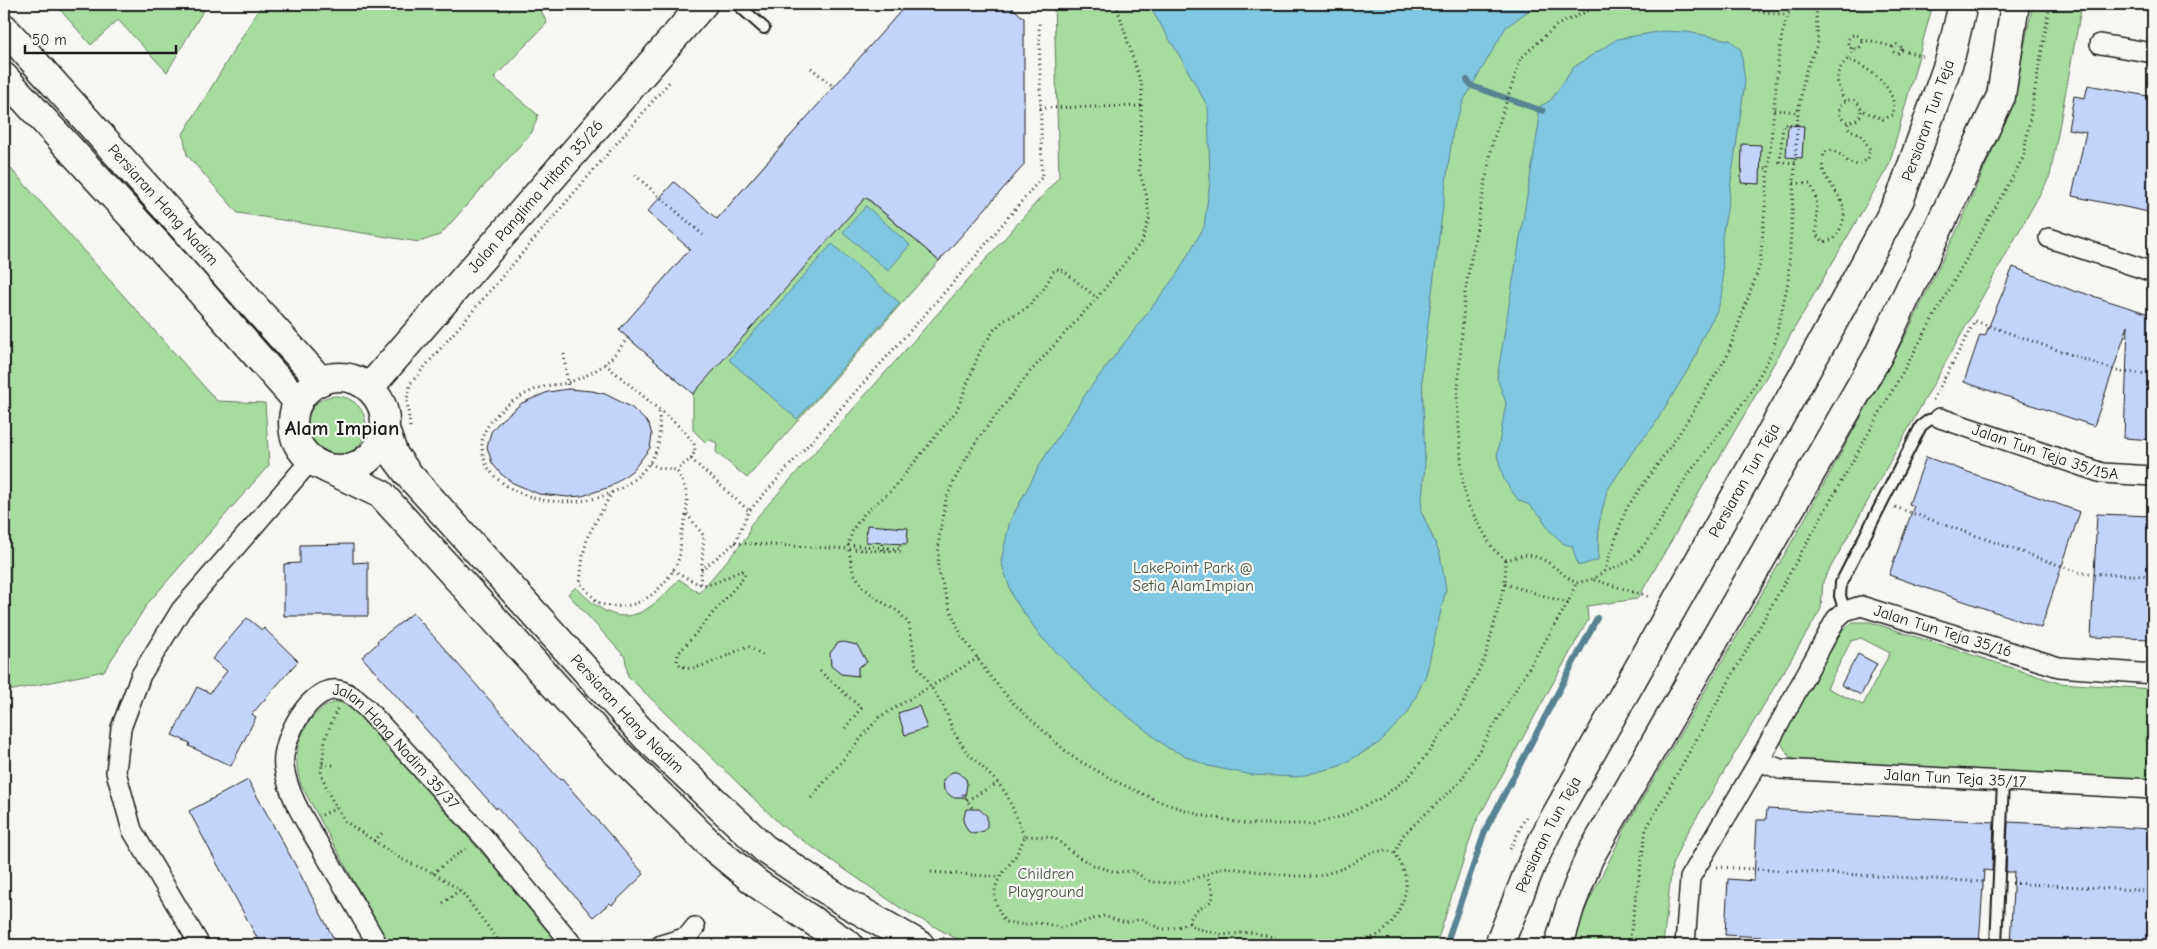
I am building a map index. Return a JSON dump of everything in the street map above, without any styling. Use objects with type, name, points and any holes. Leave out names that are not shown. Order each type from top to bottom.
[{"type":"street","name":"Jalan Panglima Hitam 35/26","points":[[368,388],[703,4]]},
{"type":"street","name":"Persiaran Tun Teja","points":[[1499,945],[1532,863],[1551,824],[1825,337],[1900,199],[1950,59],[1963,4]]},
{"type":"street","points":[[1559,945],[1570,907],[1589,858],[1878,356],[2002,96],[2016,4]]},
{"type":"street","name":"Persiaran Hang Nadim","points":[[4,28],[320,381]]},
{"type":"street","points":[[2100,44],[2153,53]]},
{"type":"street","name":"Persiaran Hang Nadim","points":[[4,78],[185,274],[298,402]]},
{"type":"street","points":[[2049,238],[2153,272]]},
{"type":"street","points":[[333,378],[346,378],[358,381],[368,388],[382,407],[385,418],[385,430],[376,450],[359,465],[348,468],[318,464],[302,451],[296,440],[292,427],[298,402],[308,390],[320,381],[333,378]]},
{"type":"street","name":"Jalan Tun Teja 35/15A","points":[[1940,418],[2102,473],[2153,476]]},
{"type":"street","name":"Persiaran Hang Nadim","points":[[385,430],[394,455],[408,474],[647,738],[765,849],[843,901],[929,940]]},
{"type":"street","points":[[200,945],[132,830],[116,772],[121,728],[141,675],[181,610],[318,464]]},
{"type":"street","name":"Persiaran Hang Nadim","points":[[318,464],[381,494],[606,742],[714,849],[759,885],[849,945]]},
{"type":"street","name":"Jalan Tun Teja 35/16","points":[[1845,612],[1861,606],[2059,667],[2153,674]]},
{"type":"street","points":[[1685,945],[1690,878],[1759,761],[1836,620],[1845,612]]},
{"type":"street","name":"Jalan Hang Nadim 35/37","points":[[378,945],[291,796],[283,764],[288,736],[301,713],[314,698],[328,691],[341,690],[354,697],[367,709],[487,841],[573,945]]},
{"type":"street","name":"Jalan Tun Teja 35/17","points":[[1759,761],[1780,769],[2153,789]]},
{"type":"street","points":[[661,945],[687,937],[695,927]]},
{"type":"lane","points":[[737,4],[764,28]]},
{"type":"lane","points":[[1845,612],[1840,596],[1840,583],[1921,426],[1929,420],[1940,418]]},
{"type":"lane","points":[[1996,945],[2003,782]]},
{"type":"path","points":[[1116,4],[1142,87],[1143,106],[1139,170],[1149,219],[1142,241],[1097,298],[1003,405],[959,471],[946,500],[938,537],[938,569],[949,607],[962,636],[989,675],[1037,726],[1071,756],[1115,781],[1158,801],[1200,815],[1247,824],[1314,824],[1343,816],[1379,799],[1408,778],[1462,705],[1485,658],[1505,584],[1506,560]]},
{"type":"path","points":[[1506,560],[1493,549],[1467,503],[1463,483],[1457,401],[1465,292],[1493,141],[1521,58],[1557,25],[1603,4]]},
{"type":"path","points":[[1709,4],[1788,15]]},
{"type":"path","points":[[1604,572],[1626,509],[1679,434],[1727,356],[1760,266],[1767,168],[1782,34],[1792,4]]},
{"type":"path","points":[[1506,560],[1526,555],[1550,562],[1564,576],[1576,583],[1593,579],[1604,572],[1630,562],[1650,538],[1687,476],[1749,395],[1773,350],[1788,282],[1798,112],[1805,73],[1818,42],[1816,14],[1819,4]]},
{"type":"path","points":[[1629,945],[1646,830],[2023,158],[2050,4]]},
{"type":"path","points":[[701,570],[735,543],[749,511],[959,276],[1042,177],[1039,22]]},
{"type":"path","points":[[1853,48],[1849,45],[1851,37],[1860,37],[1862,41],[1872,41],[1893,47],[1898,45],[1902,50],[1926,57]]},
{"type":"path","points":[[1853,48],[1859,47],[1862,41]]},
{"type":"path","points":[[1893,47],[1898,54],[1902,50]]},
{"type":"path","points":[[1845,101],[1836,79],[1841,65],[1848,59],[1853,48]]},
{"type":"path","points":[[1924,66],[1929,48]]},
{"type":"path","points":[[1848,59],[1867,69],[1880,79],[1891,95],[1895,105],[1892,115],[1883,119],[1861,110],[1856,102],[1851,100],[1845,101],[1839,109],[1840,115],[1849,122]]},
{"type":"path","points":[[811,68],[834,87]]},
{"type":"path","points":[[411,433],[407,400],[410,384],[673,78]]},
{"type":"path","points":[[1040,108],[1143,106]]},
{"type":"path","points":[[1774,110],[1798,112]]},
{"type":"path","points":[[1849,122],[1859,117],[1861,110]]},
{"type":"path","points":[[1794,183],[1810,184],[1816,193],[1818,205],[1816,235],[1824,242],[1834,239],[1841,229],[1845,216],[1843,203],[1825,174],[1821,160],[1825,152],[1832,150],[1843,156],[1849,163],[1858,165],[1868,159],[1870,149],[1860,134],[1850,130],[1849,122]]},
{"type":"path","points":[[1795,163],[1780,162],[1783,124],[1798,125]]},
{"type":"path","points":[[1760,168],[1767,168]]},
{"type":"path","points":[[635,175],[703,234]]},
{"type":"path","points":[[1097,298],[1064,271],[1057,269],[1053,272],[1043,290],[1026,308],[1003,321],[994,330],[980,351],[957,410],[892,490],[864,514],[853,529],[848,545],[853,572],[863,587],[876,599],[900,612],[909,624],[916,664],[944,708],[953,731],[966,751],[998,783],[1007,796],[1024,836],[1022,846],[1000,877],[994,890],[997,909],[1005,922],[1025,925],[1043,923],[1061,928],[1104,916],[1125,923],[1141,919],[1162,930],[1168,931],[1189,923]]},
{"type":"path","points":[[1940,418],[1934,410],[1933,400],[1975,320],[2120,372],[2153,374]]},
{"type":"path","points":[[628,338],[605,364],[568,383],[532,391],[506,407],[485,430],[481,447],[486,466],[497,479],[510,488],[538,500],[568,503],[598,498],[612,492],[638,474],[648,463],[656,450],[659,410]]},
{"type":"path","points":[[564,354],[568,389]]},
{"type":"path","points":[[605,364],[681,428],[694,443],[695,451],[690,459],[676,470],[660,468],[648,463]]},
{"type":"path","points":[[690,459],[749,511]]},
{"type":"path","points":[[612,492],[588,536],[583,555],[580,583],[600,604],[620,607],[636,605],[658,591],[673,570],[680,556],[680,543],[687,514],[688,495],[682,479],[676,470]]},
{"type":"path","points":[[1882,503],[2081,573],[2153,576]]},
{"type":"path","points":[[687,514],[704,536],[700,586]]},
{"type":"path","points":[[882,542],[882,550]]},
{"type":"path","points":[[735,543],[904,552]]},
{"type":"path","points":[[848,545],[900,549],[900,543]]},
{"type":"path","points":[[673,570],[700,586],[714,584],[738,572],[742,571],[745,574],[678,654],[677,662],[686,668],[696,667],[748,646],[764,656]]},
{"type":"path","points":[[1593,579],[1651,597]]},
{"type":"path","points":[[1395,853],[1402,836],[1460,782],[1568,603],[1576,583]]},
{"type":"path","points":[[1505,584],[1568,603]]},
{"type":"path","points":[[1646,605],[1656,588]]},
{"type":"path","points":[[811,798],[878,718],[978,658]]},
{"type":"path","points":[[820,671],[861,708],[846,728]]},
{"type":"path","points":[[338,705],[325,739],[321,774],[331,798],[346,822],[401,859],[434,873],[460,890],[498,940],[519,945]]},
{"type":"path","points":[[322,764],[333,765]]},
{"type":"path","points":[[967,800],[998,783]]},
{"type":"path","points":[[963,794],[973,809]]},
{"type":"path","points":[[321,816],[337,808]]},
{"type":"path","points":[[1509,853],[1516,834],[1530,809]]},
{"type":"path","points":[[374,842],[382,833]]},
{"type":"path","points":[[1024,836],[1056,839],[1078,857],[1096,866],[1116,872],[1133,871],[1151,882],[1178,883],[1206,875],[1223,867],[1292,876],[1320,876],[1344,868],[1369,853],[1386,850],[1395,853],[1403,868],[1406,883],[1403,901],[1390,926],[1379,934],[1343,945]]},
{"type":"path","points":[[434,873],[470,845]]},
{"type":"path","points":[[1697,866],[2153,891]]},
{"type":"path","points":[[931,872],[1000,877]]},
{"type":"path","points":[[1189,923],[1190,916],[1197,910],[1208,906],[1214,896],[1206,875]]},
{"type":"path","points":[[443,903],[460,890]]},
{"type":"path","points":[[1189,923],[1195,928],[1224,935],[1249,932],[1289,945]]},
{"type":"path","points":[[489,945],[498,940]]},
{"type":"path","points":[[929,940],[955,945]]},
{"type":"green space","points":[[55,4],[207,4],[167,72],[118,20],[91,45]]},
{"type":"green space","points":[[262,4],[538,4],[547,23],[494,78],[538,115],[532,132],[440,235],[419,242],[238,213],[187,155],[183,134]]},
{"type":"green space","name":"LakePoint Park @ Setia AlamImpian","points":[[1054,4],[1933,4],[1889,165],[1637,599],[1587,606],[1588,620],[1475,824],[1436,945],[968,945],[902,909],[782,826],[628,676],[625,657],[568,594],[576,587],[604,610],[617,615],[629,616],[653,605],[679,579],[699,593],[748,536],[750,525],[1059,177]]},
{"type":"green space","points":[[2033,4],[2082,4],[2050,176],[1823,581],[1821,609],[1682,842],[1672,865],[1663,945],[1575,945],[1576,933],[1588,903],[1627,825],[1797,533],[1907,333],[1961,222],[2012,105]]},
{"type":"green space","points":[[792,134],[939,261],[747,478],[716,452],[717,443],[710,440],[705,442],[693,430],[693,394],[619,330]]},
{"type":"green space","points":[[4,161],[217,401],[265,403],[269,465],[148,603],[104,671],[4,692]]},
{"type":"green space","points":[[336,396],[353,401],[361,409],[366,426],[361,443],[353,451],[336,456],[319,451],[311,443],[306,426],[311,409],[319,401]]},
{"type":"green space","points":[[1853,622],[1870,622],[2059,683],[2153,689],[2153,779],[1801,763],[1790,757],[1781,743],[1785,728],[1843,629]],"holes":[[[1861,638],[1890,653],[1863,705],[1827,688],[1851,641]]]},
{"type":"green space","points":[[339,702],[352,706],[552,932],[558,945],[389,945],[301,785],[298,773],[298,746],[305,728],[323,708]]},
{"type":"water","points":[[1148,4],[1538,4],[1506,27],[1464,100],[1453,129],[1422,370],[1425,464],[1421,511],[1440,554],[1446,589],[1426,675],[1408,713],[1379,743],[1340,766],[1297,777],[1252,775],[1208,766],[1168,748],[1096,691],[1042,638],[1013,598],[1001,561],[1010,521],[1042,461],[1087,392],[1177,274],[1204,227],[1210,181],[1208,107]]},
{"type":"water","points":[[1663,31],[1687,32],[1730,40],[1741,50],[1745,82],[1722,237],[1723,290],[1718,309],[1702,338],[1695,358],[1653,427],[1635,448],[1607,491],[1599,523],[1598,560],[1578,566],[1572,546],[1564,544],[1549,530],[1541,516],[1529,505],[1518,500],[1504,480],[1497,455],[1506,403],[1497,378],[1539,123],[1537,108],[1551,100],[1574,67],[1617,39]]},
{"type":"water","points":[[866,206],[910,245],[888,271],[843,232]]},
{"type":"water","points":[[832,244],[900,303],[797,419],[729,360]]},
{"type":"building","points":[[907,4],[1008,4],[1024,18],[1024,165],[939,261],[866,197],[693,394],[619,330],[690,249],[647,212],[674,182],[717,219]]},
{"type":"building","points":[[2088,85],[2153,97],[2153,213],[2072,196],[2086,132],[2068,129],[2074,96],[2085,98]]},
{"type":"building","points":[[1788,125],[1804,126],[1802,158],[1786,157]]},
{"type":"building","points":[[1742,144],[1761,145],[1760,184],[1741,183]]},
{"type":"building","points":[[2013,267],[2076,292],[2146,313],[2153,313],[2153,440],[2124,438],[2128,326],[2094,426],[1964,382],[1980,335],[1985,336]]},
{"type":"building","points":[[568,389],[605,394],[631,407],[649,424],[652,435],[650,448],[633,470],[610,487],[582,496],[568,497],[539,494],[513,483],[501,474],[492,463],[487,447],[491,432],[500,421],[522,403],[548,392]]},
{"type":"building","points":[[1926,457],[2080,512],[2041,628],[1889,575],[1914,506],[1909,504]]},
{"type":"building","points":[[2097,514],[2153,516],[2153,639],[2091,637]]},
{"type":"building","points":[[867,525],[908,528],[907,544],[866,542]]},
{"type":"building","points":[[353,544],[353,563],[368,562],[368,616],[284,616],[284,564],[300,563],[300,545]]},
{"type":"building","points":[[413,613],[560,780],[562,779],[644,874],[612,905],[610,903],[593,917],[362,657],[378,643],[377,641]]},
{"type":"building","points":[[247,618],[262,630],[264,628],[298,661],[252,714],[256,717],[231,766],[189,746],[190,743],[172,735],[197,687],[210,693],[227,671],[212,659]]},
{"type":"building","points":[[844,642],[857,645],[867,662],[858,667],[858,676],[841,674],[831,666],[830,653],[838,643]]},
{"type":"building","points":[[1858,654],[1877,664],[1861,695],[1841,685]]},
{"type":"building","points":[[919,706],[927,728],[905,735],[898,713]]},
{"type":"building","points":[[952,772],[957,772],[966,779],[965,797],[952,797],[944,790],[943,780]]},
{"type":"building","points":[[248,780],[337,945],[261,945],[214,858],[189,811]]},
{"type":"building","points":[[966,809],[979,809],[987,816],[987,827],[984,831],[973,834],[968,831],[963,821]]},
{"type":"building","points":[[1767,809],[1994,822],[1992,871],[1984,870],[1979,945],[1922,945],[1725,935],[1728,879],[1754,881],[1757,820],[1766,820]]},
{"type":"building","points":[[2008,822],[2153,829],[2153,945],[2010,945],[2014,872],[2006,872]]},
{"type":"waterway","points":[[1467,80],[1472,86],[1543,111]]},
{"type":"waterway","points":[[1446,945],[1485,831],[1597,618]]},
{"type":"district","name":"Alam Impian","points":[[342,428]]},
{"type":"park label","name":"Children Playground","points":[[1046,883]]}]
